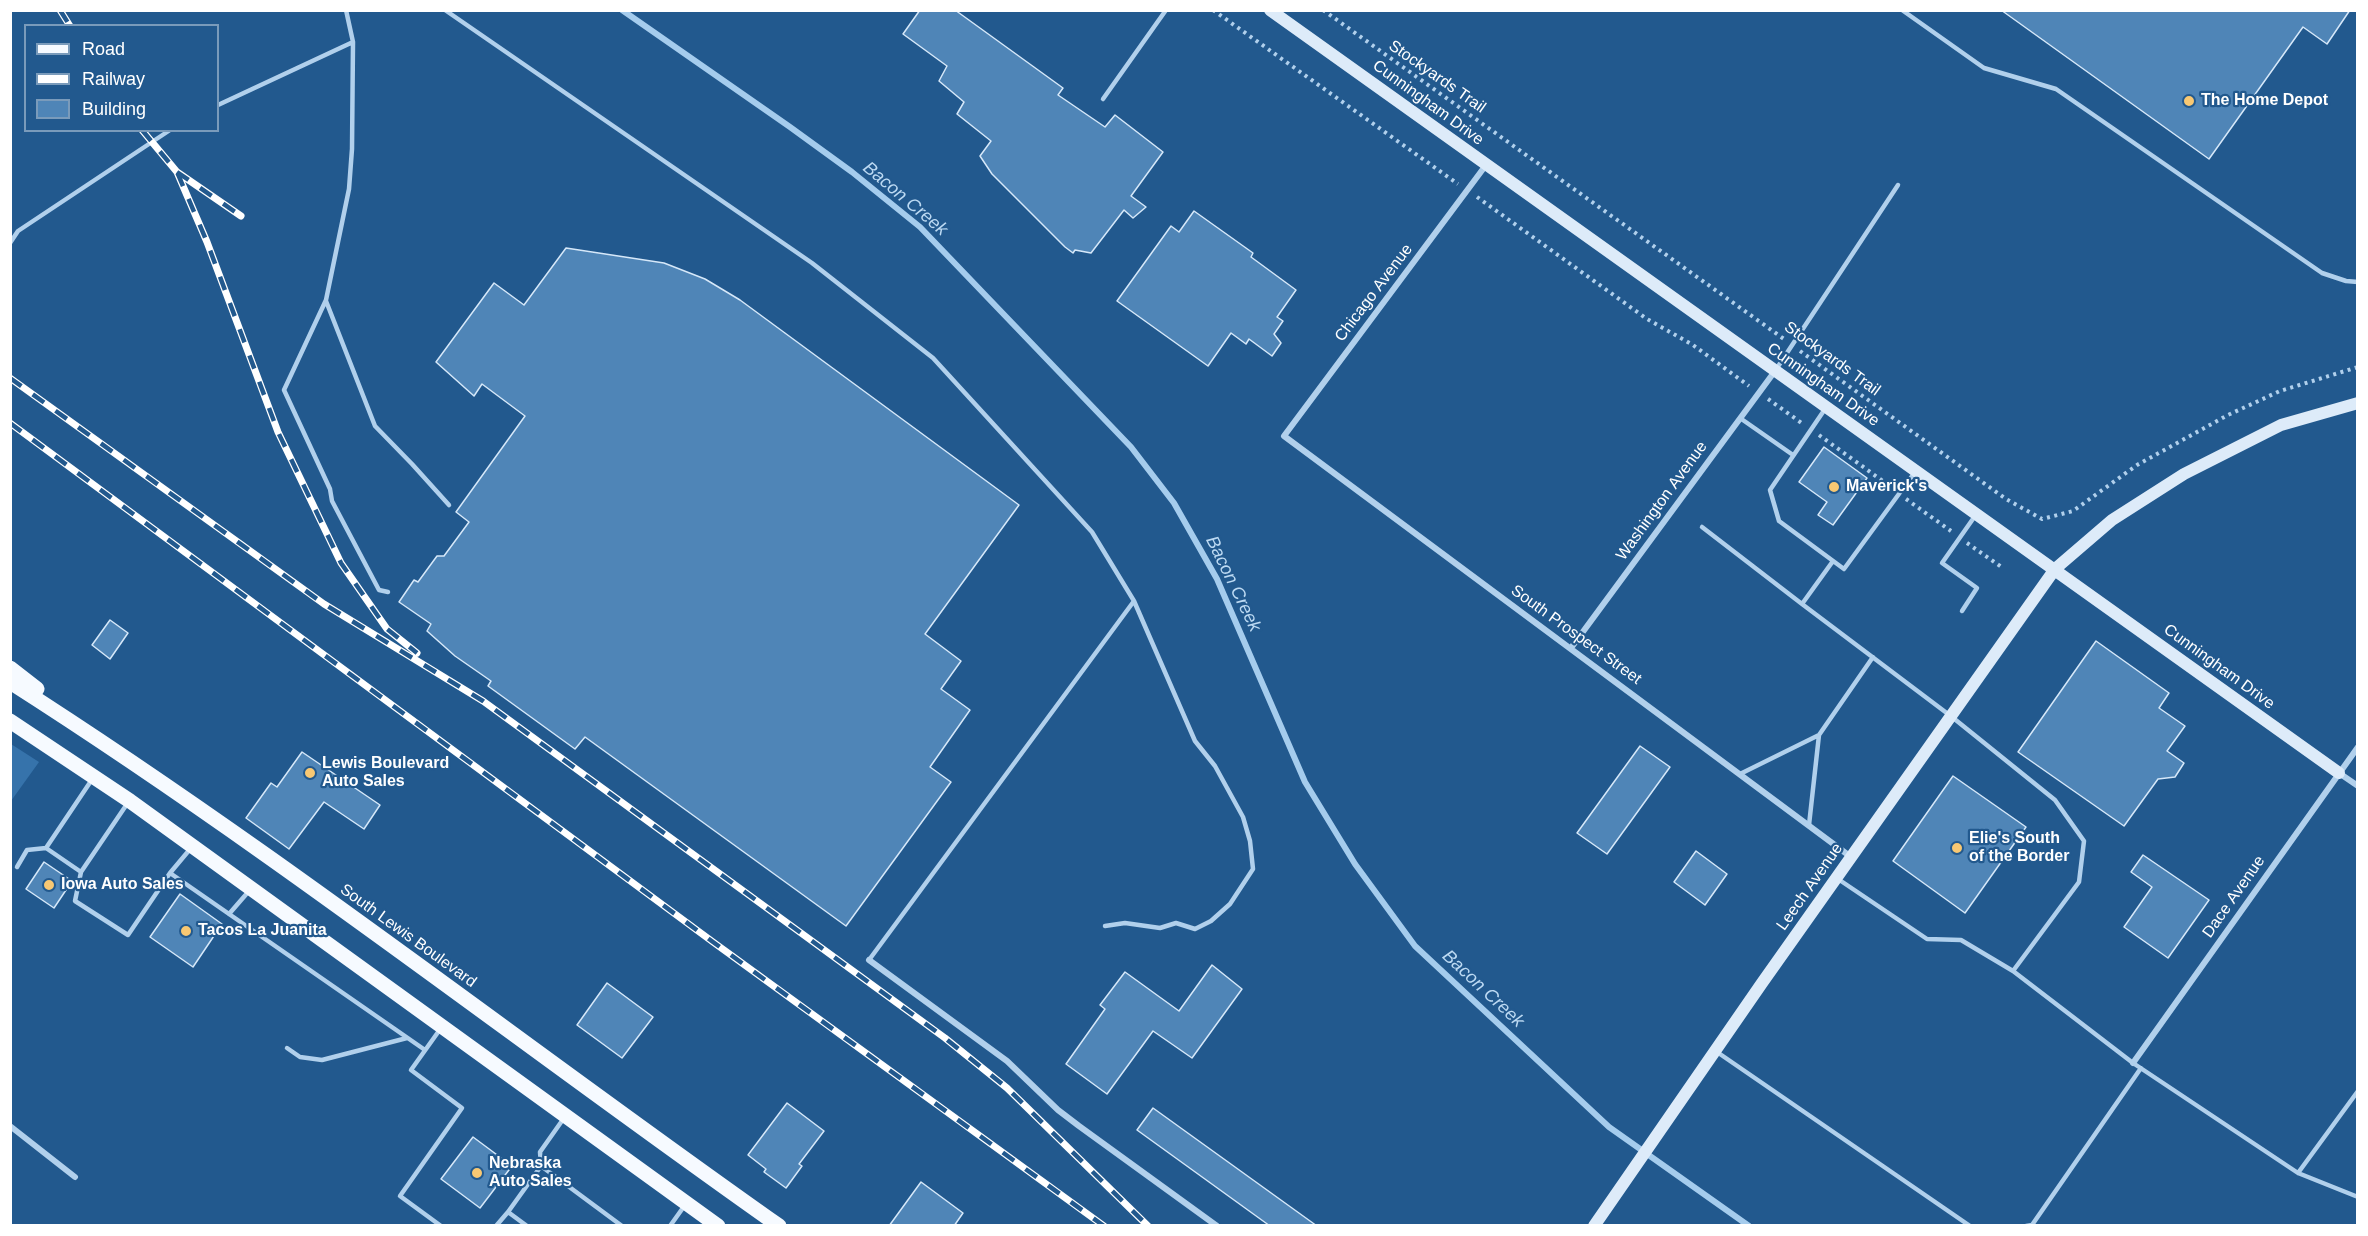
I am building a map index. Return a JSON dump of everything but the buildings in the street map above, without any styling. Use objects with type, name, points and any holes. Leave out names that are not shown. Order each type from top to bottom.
[{"type":"main road","points":[[10,668],[98,738]]},
{"type":"main road","name":"South Lewis Boulevard","points":[[10,682],[98,738],[418,964],[618,1112],[779,1226]]},
{"type":"main road","points":[[10,721],[130,801],[718,1226]]},
{"type":"street","name":"Cunningham Drive","points":[[1270,10],[2358,786]]},
{"type":"street","name":"Chicago Avenue","points":[[1284,436],[1486,165]]},
{"type":"street","name":"Washington Avenue","points":[[1571,648],[1775,371]]},
{"type":"street","name":"Leech Avenue","points":[[1594,1226],[1851,856],[2055,569],[2112,519],[2184,474],[2281,424],[2358,403]]},
{"type":"street","name":"South Prospect Street","points":[[1284,436],[1851,856]]},
{"type":"street","name":"Dace Avenue","points":[[2133,1063],[2358,747]]},
{"type":"street","points":[[869,960],[1007,1061],[1058,1110],[1218,1226]]},
{"type":"street","points":[[10,1126],[75,1177]]},
{"type":"lane","points":[[346,10],[353,42],[352,149],[349,189],[326,300],[284,390],[330,489],[332,501],[379,590],[388,592]]},
{"type":"lane","points":[[445,10],[812,263],[933,358],[1092,532],[1134,601],[1195,741],[1215,766],[1243,817],[1250,841],[1253,869],[1230,904],[1211,921],[1195,929],[1176,923],[1160,928],[1125,923],[1105,926]]},
{"type":"lane","points":[[1103,99],[1166,10]]},
{"type":"lane","points":[[1902,10],[1984,68],[2056,89],[2322,273],[2346,281],[2358,282]]},
{"type":"lane","points":[[219,105],[353,42]]},
{"type":"lane","points":[[10,243],[18,231],[167,132]]},
{"type":"lane","points":[[1775,371],[1898,185]]},
{"type":"lane","points":[[326,300],[375,426],[449,505]]},
{"type":"lane","points":[[1826,407],[1770,490],[1779,520],[1844,569],[1916,470]]},
{"type":"lane","points":[[1740,418],[1793,455]]},
{"type":"lane","points":[[1962,610],[1977,588],[1942,563],[1976,514]]},
{"type":"lane","points":[[1702,527],[1952,717],[2055,800],[2084,841],[2079,882],[2013,971]]},
{"type":"lane","points":[[1802,604],[1833,561]]},
{"type":"lane","points":[[869,960],[1134,601]]},
{"type":"lane","points":[[1809,825],[1819,735],[1873,657]]},
{"type":"lane","points":[[1740,774],[1819,735]]},
{"type":"lane","points":[[46,848],[94,776]]},
{"type":"lane","points":[[130,801],[81,872],[75,901],[128,935],[170,873],[192,846]]},
{"type":"lane","points":[[16,867],[27,850],[46,848],[81,872]]},
{"type":"lane","points":[[170,873],[425,1050]]},
{"type":"lane","points":[[1836,878],[1927,939],[1960,940],[2013,971],[2133,1063],[2298,1173],[2358,1197]]},
{"type":"lane","points":[[229,914],[251,888]]},
{"type":"lane","points":[[441,1226],[400,1196],[462,1108],[411,1070],[442,1027]]},
{"type":"lane","points":[[287,1048],[300,1058],[322,1060],[407,1038]]},
{"type":"lane","points":[[1715,1050],[1970,1226]]},
{"type":"lane","points":[[2026,1226],[2032,1225],[2141,1068]]},
{"type":"lane","points":[[2298,1173],[2358,1091]]},
{"type":"lane","points":[[496,1226],[541,1167],[540,1152],[565,1116]]},
{"type":"lane","points":[[541,1167],[622,1226]]},
{"type":"lane","points":[[670,1226],[686,1203]]},
{"type":"lane","points":[[508,1212],[527,1226]]},
{"type":"path","points":[[1213,10],[1647,319],[1693,345],[2003,568]]},
{"type":"path","name":"Stockyards Trail","points":[[1323,10],[2006,499],[2042,519],[2073,511],[2137,465],[2228,415],[2280,391],[2358,367]]},
{"type":"shaded area","points":[[11,744],[39,762],[11,801]]},
{"type":"waterway","name":"Bacon Creek","points":[[622,10],[852,172],[920,227],[1131,447],[1174,503],[1217,579],[1305,782],[1355,864],[1415,946],[1609,1127],[1749,1226]]},
{"type":"railway","points":[[60,10],[69,24]]},
{"type":"railway","points":[[144,132],[177,172],[207,242],[278,432],[341,563],[387,629],[417,653]]},
{"type":"railway","points":[[177,172],[241,216]]},
{"type":"railway","points":[[10,378],[324,604],[483,701],[945,1038],[1007,1088],[1148,1226]]},
{"type":"railway","points":[[10,423],[713,942],[1104,1226]]},
{"type":"place","name":"The Home Depot","points":[[2189,101]]},
{"type":"place","name":"Maverick's","points":[[1834,487]]},
{"type":"place","name":"Lewis Boulevard Auto Sales","points":[[310,773]]},
{"type":"place","name":"Elie's South of the Border","points":[[1957,848]]},
{"type":"place","name":"Iowa Auto Sales","points":[[49,885]]},
{"type":"place","name":"Tacos La Juanita","points":[[186,931]]},
{"type":"place","name":"Nebraska Auto Sales","points":[[477,1173]]}]
